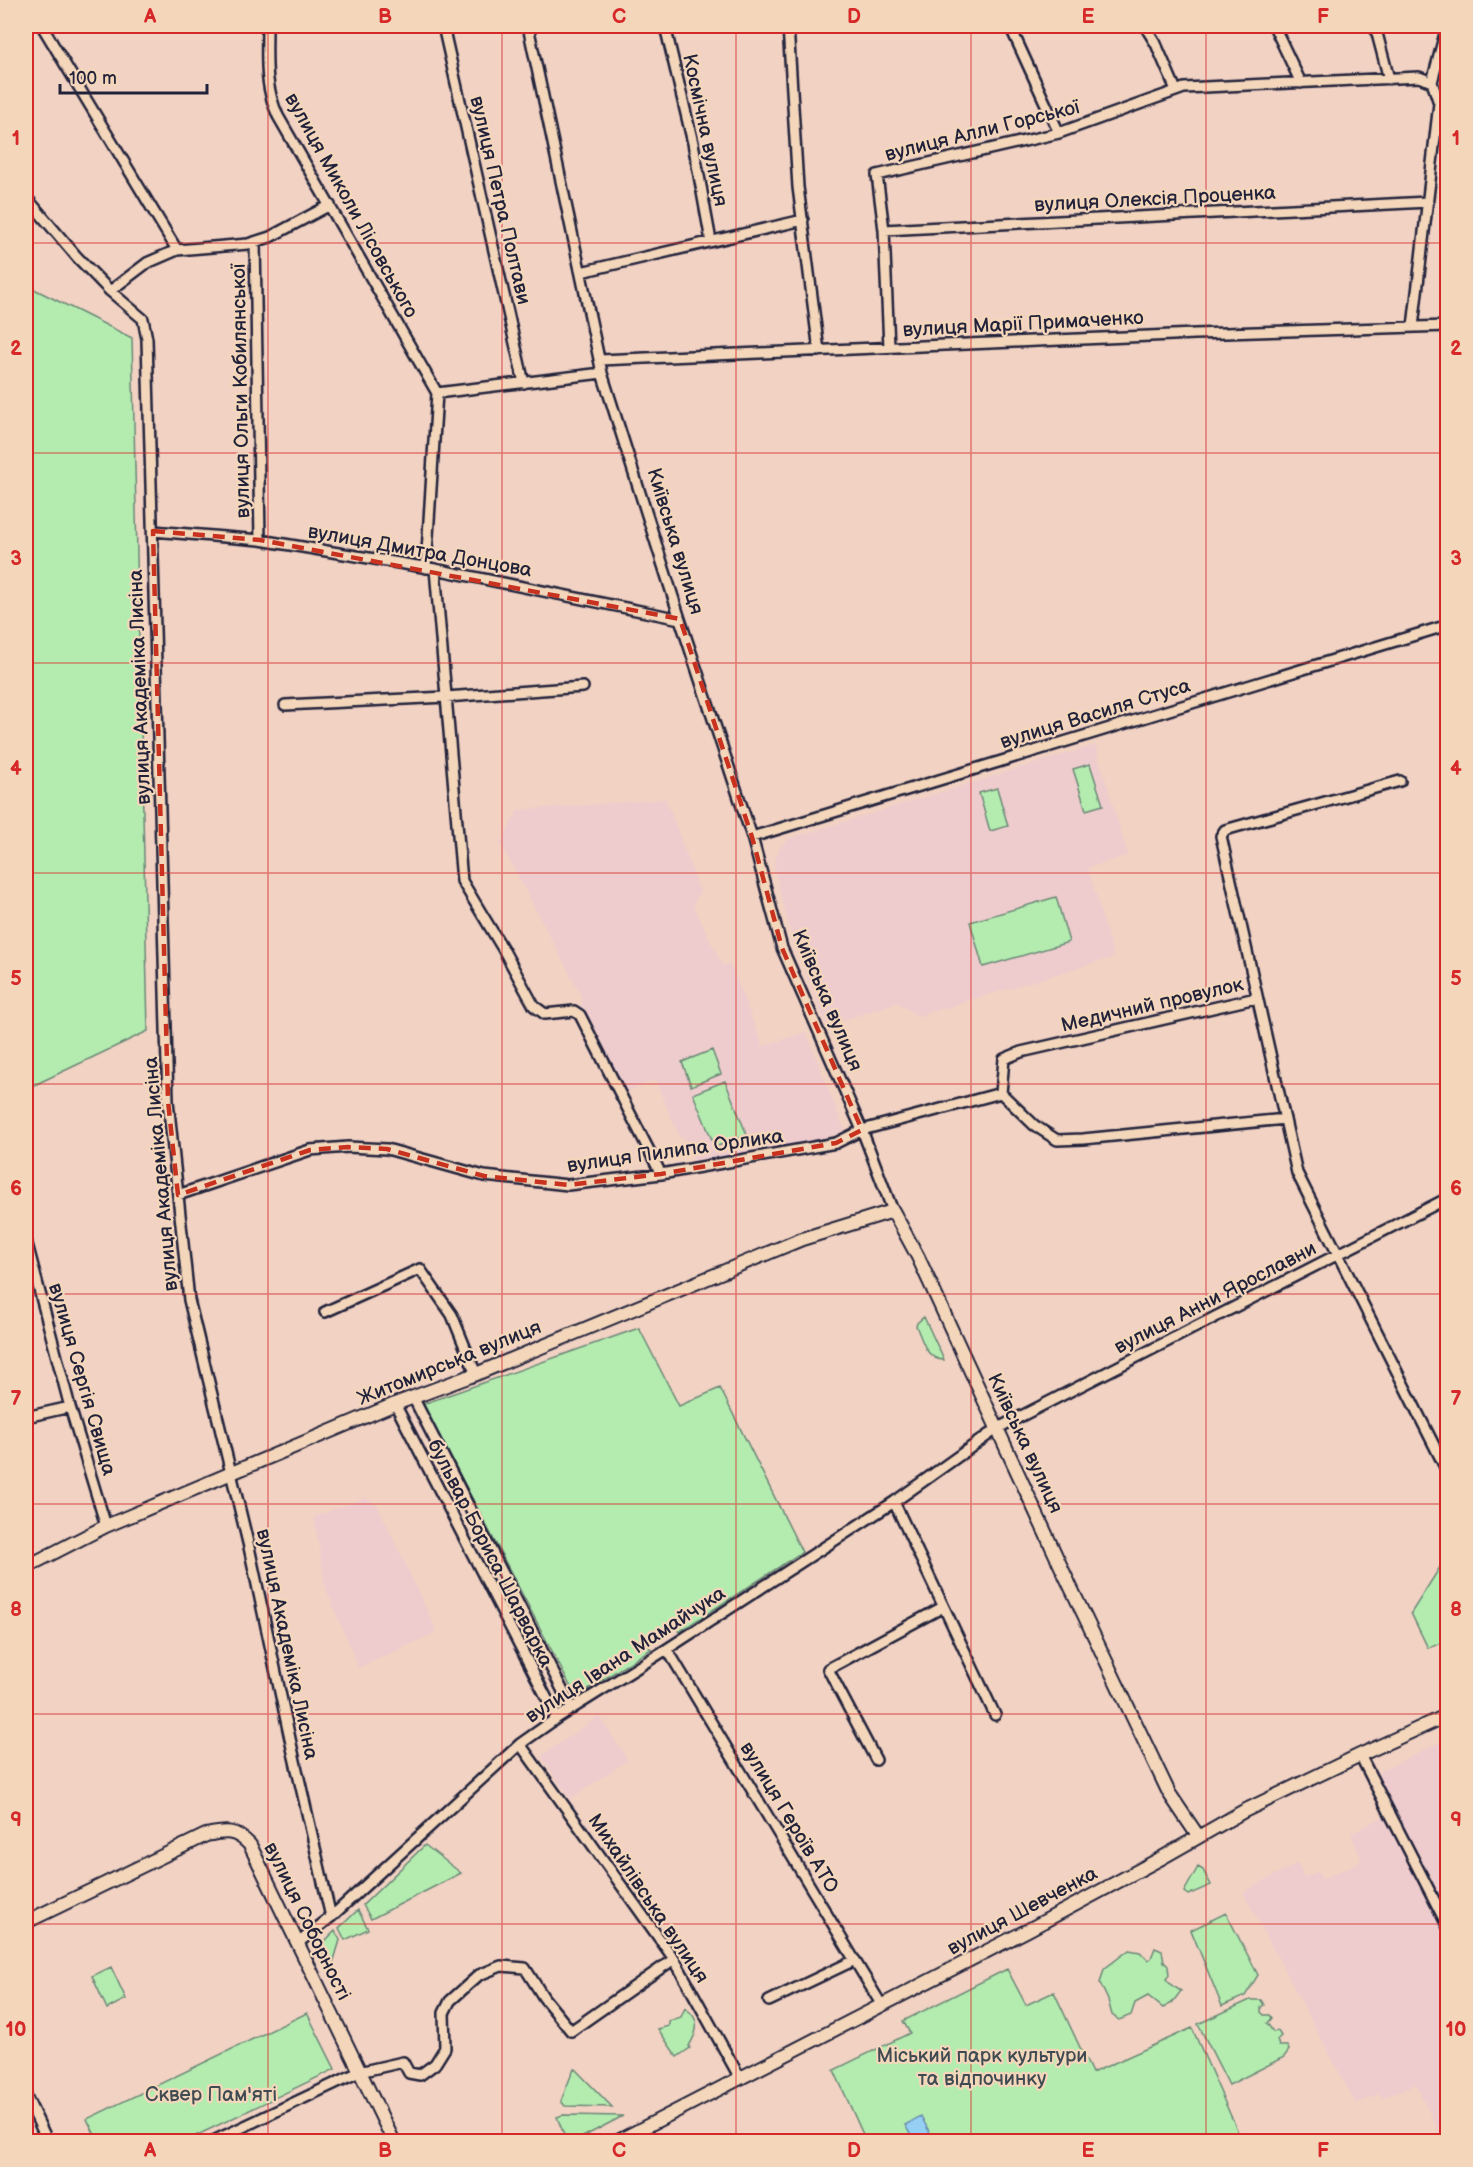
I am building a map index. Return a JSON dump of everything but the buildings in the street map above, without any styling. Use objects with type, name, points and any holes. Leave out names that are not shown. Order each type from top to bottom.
[{"type":"main road","name":"Житомирська вулиця","points":[[26,1567],[106,1526],[394,1404],[476,1374],[802,1239],[894,1211]]},
{"type":"main road","name":"Київська вулиця","points":[[894,1211],[918,1257],[1063,1571],[1169,1793],[1198,1836]]},
{"type":"main road","name":"вулиця Шевченка","points":[[616,2142],[1028,1930],[1198,1836],[1360,1755],[1448,1715]]},
{"type":"main road","name":"вулиця Соборності","points":[[26,1922],[206,1835],[233,1832],[242,1836],[250,1845],[394,2142]]},
{"type":"street","points":[[42,26],[177,250]]},
{"type":"street","name":"вулиця Миколи Лісовського","points":[[267,26],[267,76],[270,97],[278,116],[437,393]]},
{"type":"street","name":"вулиця Петра Полтави","points":[[443,26],[524,383]]},
{"type":"street","name":"Київська вулиця","points":[[528,26],[602,373],[680,619],[753,837],[782,948],[862,1130],[894,1211]]},
{"type":"street","name":"Космічна вулиця","points":[[665,26],[693,143],[711,242]]},
{"type":"street","points":[[788,26],[791,94],[802,220],[819,351]]},
{"type":"street","points":[[1010,26],[1059,133]]},
{"type":"street","points":[[1145,26],[1156,44],[1176,90]]},
{"type":"street","points":[[1274,26],[1301,82]]},
{"type":"street","points":[[1375,26],[1389,79]]},
{"type":"street","points":[[1413,327],[1439,103],[1432,82],[1447,26]]},
{"type":"street","name":"вулиця Алли Горської","points":[[884,230],[877,175],[1059,133],[1176,90],[1419,77],[1432,82]]},
{"type":"street","points":[[26,197],[77,257],[110,291],[147,263],[177,250],[255,242],[270,237],[330,206]]},
{"type":"street","name":"вулиця Олексія Проценка","points":[[884,230],[1428,202]]},
{"type":"street","points":[[581,272],[802,220]]},
{"type":"street","points":[[884,230],[889,347]]},
{"type":"street","name":"вулиця Ольги Кобилянської","points":[[255,242],[260,540]]},
{"type":"street","name":"вулиця Академіка Лисіна","points":[[110,291],[143,319],[147,339],[168,1101],[189,1300],[267,1626],[331,1917]]},
{"type":"street","name":"вулиця Марії Примаченко","points":[[600,360],[1195,334],[1448,326]]},
{"type":"street","points":[[602,373],[437,393],[430,568],[446,697],[462,881],[534,1006],[545,1014],[574,1011],[580,1015],[661,1174]]},
{"type":"street","name":"вулиця Дмитра Донцова","points":[[153,531],[260,540],[430,568],[680,619]]},
{"type":"street","name":"вулиця Василя Стуса","points":[[753,837],[1448,625]]},
{"type":"street","points":[[285,705],[583,687]]},
{"type":"street","points":[[1256,998],[1222,833],[1400,781]]},
{"type":"street","name":"Медичний провулок","points":[[1000,1093],[1004,1059],[1021,1052],[1256,998],[1297,1173],[1448,1473]]},
{"type":"street","points":[[862,1130],[1000,1093],[1034,1125],[1058,1140],[1285,1119]]},
{"type":"street","name":"вулиця Пилипа Орлика","points":[[178,1195],[310,1150],[348,1147],[387,1149],[484,1176],[568,1185],[661,1174],[836,1143],[862,1130]]},
{"type":"street","name":"вулиця Анни Ярославни","points":[[998,1428],[1448,1198]]},
{"type":"street","name":"вулиця Сергія Свища","points":[[26,1240],[70,1407],[106,1526]]},
{"type":"street","points":[[325,1312],[420,1269],[452,1315],[476,1374]]},
{"type":"street","name":"бульвар Бориса Шарварка","points":[[413,1397],[572,1709]]},
{"type":"street","name":"бульвар Бориса Шарварка","points":[[394,1404],[556,1718]]},
{"type":"street","points":[[26,1417],[70,1407]]},
{"type":"street","name":"вулиця Івана Мамайчука","points":[[298,1943],[331,1917],[520,1744],[556,1718],[894,1502],[998,1428]]},
{"type":"street","points":[[894,1502],[994,1715]]},
{"type":"street","points":[[876,1760],[828,1670],[943,1607]]},
{"type":"street","name":"вулиця Героїв АТО","points":[[667,1649],[881,2004]]},
{"type":"street","name":"Михайлівська вулиця","points":[[520,1744],[674,1959],[740,2078]]},
{"type":"street","points":[[1360,1755],[1448,1927]]},
{"type":"street","points":[[211,2142],[359,2072],[403,2062],[409,2073],[420,2075],[435,2064],[445,2048],[444,2013],[450,2001],[479,1975],[501,1966],[525,1968],[544,1998],[571,2031],[674,1959]]},
{"type":"street","points":[[769,2001],[855,1960]]},
{"type":"street","points":[[26,2096],[45,2140]]},
{"type":"highlighted area","points":[[153,531],[260,540],[680,619],[752,837],[782,948],[862,1130],[836,1143],[661,1174],[568,1185],[484,1176],[387,1149],[348,1147],[310,1150],[178,1195],[168,1101]]},
{"type":"shaded area","points":[[1095,745],[1128,855],[1088,868],[1114,957],[918,1016],[897,1002],[827,1026],[792,938],[777,880],[774,863],[779,849],[788,839]]},
{"type":"shaded area","points":[[666,799],[700,892],[693,904],[722,965],[730,964],[763,1046],[806,1032],[845,1132],[797,1145],[695,1164],[684,1137],[680,1138],[655,1080],[624,1093],[582,1011],[581,995],[501,844],[518,810]]},
{"type":"shaded area","points":[[365,1498],[378,1506],[437,1632],[359,1668],[326,1589],[314,1517]]},
{"type":"shaded area","points":[[599,1716],[628,1760],[570,1799],[541,1756]]},
{"type":"shaded area","points":[[1447,1739],[1447,1917],[1376,1773]]},
{"type":"shaded area","points":[[1386,1815],[1447,1939],[1448,2136],[1442,2139],[1416,2084],[1382,2098],[1379,2094],[1356,2104],[1243,1892],[1298,1863],[1304,1877],[1318,1872],[1322,1879],[1362,1861],[1351,1834]]},
{"type":"green space","points":[[26,285],[132,338],[148,1031],[26,1089]]},
{"type":"green space","points":[[1090,764],[1103,805],[1086,810],[1073,769]]},
{"type":"green space","points":[[997,788],[1008,826],[990,831],[979,793]]},
{"type":"green space","points":[[1056,897],[1069,942],[983,967],[970,922]]},
{"type":"green space","points":[[712,1050],[721,1074],[691,1086],[682,1062]]},
{"type":"green space","points":[[725,1081],[747,1135],[715,1147],[693,1094]]},
{"type":"green space","points":[[924,1317],[944,1360],[933,1357],[923,1343],[916,1326]]},
{"type":"green space","points":[[639,1328],[679,1406],[720,1388],[802,1552],[679,1632],[673,1624],[644,1640],[651,1649],[576,1697],[423,1404]]},
{"type":"green space","points":[[1447,1556],[1447,1651],[1444,1642],[1428,1648],[1411,1613]]},
{"type":"green space","points":[[425,1845],[461,1873],[371,1919],[363,1905]]},
{"type":"green space","points":[[1198,1867],[1203,1870],[1211,1885],[1188,1895],[1184,1892]]},
{"type":"green space","points":[[358,1910],[368,1929],[345,1940],[339,1928]]},
{"type":"green space","points":[[1226,1913],[1258,1975],[1245,1996],[1222,2006],[1191,1930]]},
{"type":"green space","points":[[335,1931],[340,1940],[331,1970],[319,1947]]},
{"type":"green space","points":[[1155,1948],[1162,1951],[1164,1962],[1168,1966],[1169,1975],[1166,1979],[1181,1991],[1172,2003],[1163,2008],[1148,1996],[1135,2003],[1131,2015],[1119,2020],[1112,2015],[1100,1983],[1104,1969],[1129,1950],[1140,1952],[1148,1960]]},
{"type":"green space","points":[[111,1967],[126,1999],[107,2009],[92,1976]]},
{"type":"green space","name":"Міський парк культури та відпочинку","points":[[1007,1969],[1026,2005],[1054,1992],[1092,2073],[1192,2028],[1242,2141],[866,2141],[834,2070],[910,2033],[903,2021]]},
{"type":"green space","points":[[1250,2000],[1261,2000],[1264,2005],[1261,2007],[1261,2012],[1271,2018],[1267,2023],[1273,2032],[1278,2031],[1281,2036],[1277,2040],[1279,2046],[1287,2046],[1289,2050],[1284,2057],[1229,2085],[1198,2024]]},
{"type":"green space","points":[[685,2008],[694,2016],[696,2030],[690,2048],[677,2057],[658,2029],[669,2026],[669,2021],[681,2017]]},
{"type":"green space","name":"Сквер Пам'яті","points":[[307,2013],[335,2069],[185,2141],[98,2141],[87,2119]]},
{"type":"green space","points":[[574,2068],[612,2107],[565,2106],[561,2101]]},
{"type":"green space","points":[[563,2115],[623,2116],[575,2141],[567,2142],[557,2117]]},
{"type":"water","points":[[921,2116],[934,2141],[914,2141],[905,2125]]}]
